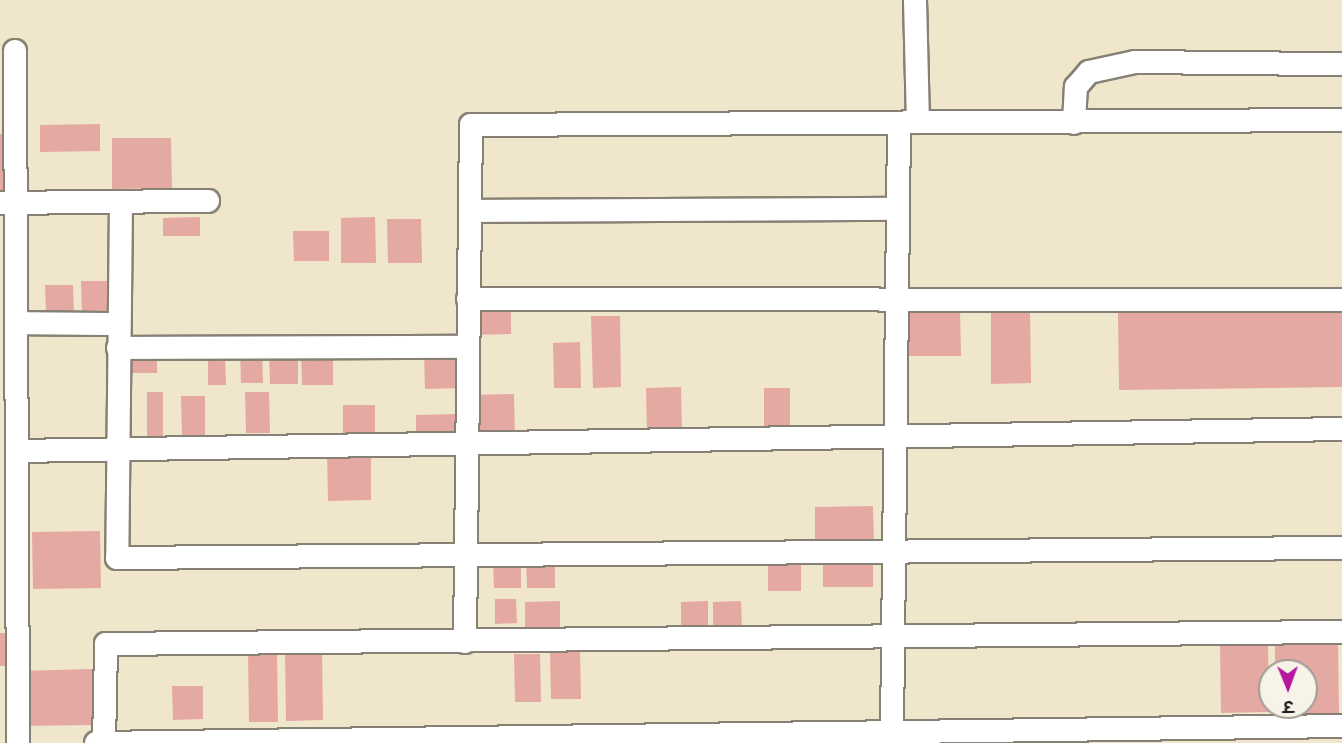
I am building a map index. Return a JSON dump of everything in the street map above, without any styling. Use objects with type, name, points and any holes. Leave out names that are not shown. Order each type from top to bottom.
[{"type":"street","points":[[892,732],[898,209],[908,123],[915,0]]},
{"type":"street","points":[[15,51],[8,203],[16,323],[18,743]]},
{"type":"street","points":[[1074,123],[1076,87],[1089,72],[1135,62],[1342,64]]},
{"type":"street","points":[[465,642],[471,124],[1342,120]]},
{"type":"street","points":[[8,203],[208,201]]},
{"type":"street","points":[[121,202],[116,450],[117,558],[466,559],[894,551],[1342,548]]},
{"type":"street","points":[[470,211],[898,209]]},
{"type":"street","points":[[468,299],[1342,300]]},
{"type":"street","points":[[16,323],[119,324]]},
{"type":"street","points":[[118,348],[468,346]]},
{"type":"street","points":[[17,452],[895,441],[1342,429]]},
{"type":"street","points":[[104,743],[106,644],[893,639],[1342,632]]},
{"type":"street","points":[[96,743],[719,739],[892,732],[1342,726]]},
{"type":"building","points":[[100,124],[100,151],[40,152],[40,125]]},
{"type":"building","points":[[0,134],[5,134],[5,196],[0,196]]},
{"type":"building","points":[[112,138],[171,138],[172,188],[112,189]]},
{"type":"building","points":[[200,217],[200,236],[163,236],[163,218]]},
{"type":"building","points":[[375,217],[376,263],[341,263],[341,218]]},
{"type":"building","points":[[387,219],[421,219],[422,263],[388,263]]},
{"type":"building","points":[[293,231],[329,231],[329,261],[294,261]]},
{"type":"building","points":[[81,281],[112,281],[112,315],[82,315]]},
{"type":"building","points":[[45,285],[73,285],[74,314],[46,314]]},
{"type":"building","points":[[1342,310],[1342,387],[1119,390],[1118,313]]},
{"type":"building","points":[[991,311],[1030,311],[1031,383],[991,384]]},
{"type":"building","points":[[472,312],[511,312],[511,334],[472,335]]},
{"type":"building","points":[[903,312],[960,312],[961,356],[903,356]]},
{"type":"building","points":[[591,316],[620,316],[621,387],[593,388]]},
{"type":"building","points":[[580,342],[581,388],[554,388],[553,343]]},
{"type":"building","points":[[269,349],[298,349],[298,384],[270,384]]},
{"type":"building","points":[[333,349],[333,385],[302,385],[301,350]]},
{"type":"building","points":[[262,351],[263,383],[241,383],[240,352]]},
{"type":"building","points":[[208,353],[225,353],[226,385],[208,385]]},
{"type":"building","points":[[463,353],[464,388],[425,389],[424,354]]},
{"type":"building","points":[[119,355],[157,355],[157,373],[119,373]]},
{"type":"building","points":[[681,387],[682,432],[647,433],[646,388]]},
{"type":"building","points":[[764,388],[790,388],[790,429],[764,429]]},
{"type":"building","points":[[147,392],[163,392],[163,436],[147,437]]},
{"type":"building","points":[[245,392],[269,392],[270,433],[246,433]]},
{"type":"building","points":[[514,394],[515,438],[472,438],[471,395]]},
{"type":"building","points":[[181,396],[205,396],[205,438],[182,438]]},
{"type":"building","points":[[343,405],[375,405],[375,436],[343,436]]},
{"type":"building","points":[[457,414],[457,437],[416,438],[416,415]]},
{"type":"building","points":[[371,447],[371,500],[328,501],[327,448]]},
{"type":"building","points":[[873,506],[874,547],[815,548],[815,507]]},
{"type":"building","points":[[100,531],[101,588],[33,589],[32,532]]},
{"type":"building","points":[[768,559],[801,559],[801,591],[768,591]]},
{"type":"building","points":[[823,559],[873,559],[873,587],[823,587]]},
{"type":"building","points":[[526,562],[555,562],[555,588],[527,588]]},
{"type":"building","points":[[493,564],[521,564],[521,588],[494,588]]},
{"type":"building","points":[[495,599],[516,599],[517,623],[495,624]]},
{"type":"building","points":[[560,601],[560,640],[525,640],[525,602]]},
{"type":"building","points":[[708,601],[708,634],[681,635],[681,602]]},
{"type":"building","points":[[741,601],[742,630],[713,631],[713,602]]},
{"type":"building","points":[[0,633],[5,633],[5,666],[0,666]]},
{"type":"building","points":[[1338,640],[1339,714],[1318,714],[1318,659],[1275,659],[1275,641]]},
{"type":"building","points":[[1268,644],[1268,659],[1258,659],[1258,712],[1221,713],[1220,645]]},
{"type":"building","points":[[285,649],[322,649],[323,720],[286,721]]},
{"type":"building","points":[[580,651],[581,699],[551,699],[550,652]]},
{"type":"building","points":[[277,652],[278,722],[249,722],[248,653]]},
{"type":"building","points":[[514,654],[540,654],[541,702],[515,702]]},
{"type":"building","points":[[92,669],[93,725],[21,726],[20,671]]},
{"type":"building","points":[[172,686],[203,686],[203,719],[173,720]]}]
